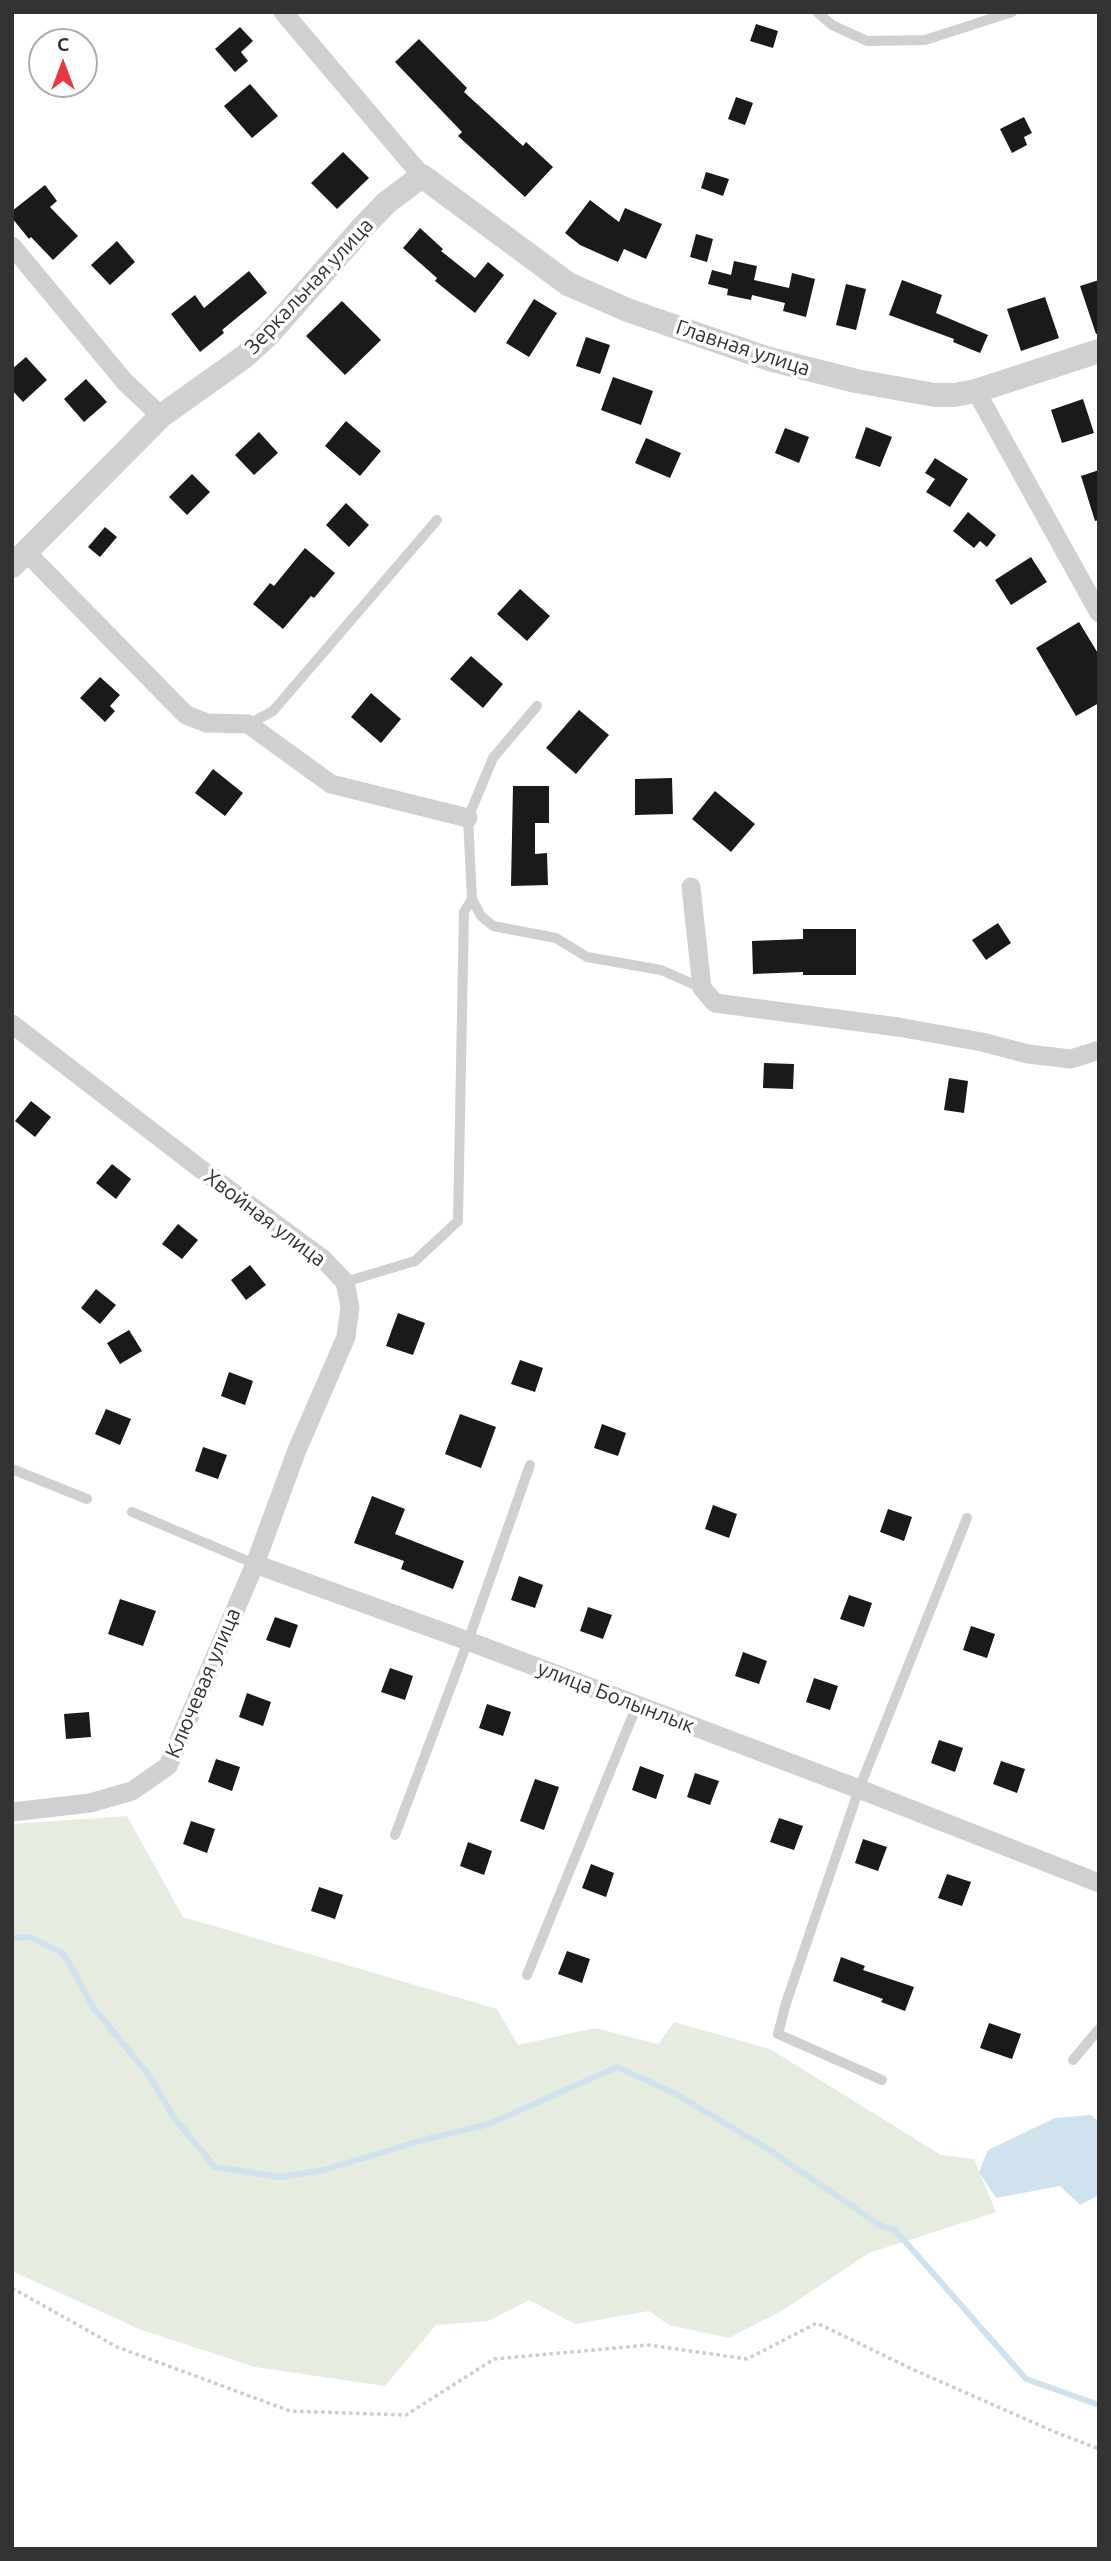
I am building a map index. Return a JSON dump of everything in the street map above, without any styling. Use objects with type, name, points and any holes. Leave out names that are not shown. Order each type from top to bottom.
[{"type":"street","points":[[283,12],[422,176]]},
{"type":"street","name":"Главная улица","points":[[422,176],[568,284],[630,311],[769,359],[856,381],[935,395],[954,395],[976,391],[1099,351]]},
{"type":"street","name":"Зеркальная улица","points":[[19,559],[161,416],[244,357],[268,335],[386,203],[422,176]]},
{"type":"street","points":[[12,246],[125,382],[161,416]]},
{"type":"street","points":[[976,391],[1099,613]]},
{"type":"street","points":[[19,559],[186,715],[207,723],[248,724],[331,784],[468,818]]},
{"type":"street","points":[[691,887],[702,988],[715,1003],[898,1027],[982,1042],[1028,1054],[1071,1059],[1099,1050]]},
{"type":"street","name":"Хвойная улица","points":[[12,1024],[187,1159],[323,1259],[345,1282],[350,1307],[346,1337],[297,1450],[255,1564]]},
{"type":"street","name":"улица Болынлык","points":[[255,1564],[468,1640],[1099,1883]]},
{"type":"street","name":"Ключевая улица","points":[[12,1812],[90,1803],[132,1791],[168,1766],[255,1564]]},
{"type":"lane","points":[[817,12],[832,25],[867,41],[925,40],[1012,12]]},
{"type":"lane","points":[[248,724],[272,711],[437,520]]},
{"type":"lane","points":[[537,706],[493,758],[468,818],[472,899],[481,916],[493,926],[556,938],[587,957],[661,970],[702,988]]},
{"type":"lane","points":[[345,1282],[415,1261],[458,1221],[464,912],[472,899]]},
{"type":"lane","points":[[395,1835],[530,1465]]},
{"type":"lane","points":[[12,1469],[87,1499]]},
{"type":"lane","name":"улица Болынлык","points":[[132,1512],[255,1564]]},
{"type":"lane","points":[[882,2080],[778,2034],[786,2003],[859,1789],[967,1518]]},
{"type":"lane","points":[[527,1975],[637,1705]]},
{"type":"lane","points":[[1073,2060],[1099,2029]]},
{"type":"path","points":[[12,2288],[117,2347],[290,2411],[406,2415],[495,2359],[649,2345],[747,2359],[817,2323],[912,2369],[1099,2449]]},
{"type":"shaded area","points":[[127,1816],[183,1917],[497,2009],[518,2045],[595,2028],[658,2044],[674,2022],[770,2049],[941,2155],[974,2159],[996,2212],[869,2253],[783,2310],[729,2338],[669,2325],[649,2311],[575,2324],[529,2300],[488,2321],[436,2325],[385,2386],[255,2367],[139,2329],[12,2271],[12,1824]]},
{"type":"water","points":[[1091,2115],[1099,2122],[1099,2195],[1080,2205],[1060,2186],[996,2198],[979,2172],[988,2150],[1055,2118]]},
{"type":"building","points":[[756,24],[778,31],[773,48],[750,41]]},
{"type":"building","points":[[240,27],[253,41],[241,52],[248,61],[235,72],[215,49]]},
{"type":"building","points":[[419,39],[467,88],[464,92],[523,146],[526,142],[553,167],[525,197],[458,136],[462,132],[395,62]]},
{"type":"building","points":[[250,84],[278,116],[252,138],[224,106]]},
{"type":"building","points":[[736,97],[753,103],[745,125],[728,119]]},
{"type":"building","points":[[1024,117],[1032,133],[1024,137],[1027,145],[1012,153],[1000,129]]},
{"type":"building","points":[[343,152],[369,178],[337,209],[311,183]]},
{"type":"building","points":[[706,172],[729,179],[723,196],[701,188]]},
{"type":"building","points":[[45,185],[57,201],[50,207],[78,236],[53,260],[31,237],[29,239],[12,218],[12,211]]},
{"type":"building","points":[[590,200],[619,222],[625,208],[662,224],[646,259],[624,249],[618,262],[580,245],[565,233]]},
{"type":"building","points":[[420,228],[443,249],[441,251],[475,278],[488,262],[504,275],[475,313],[435,281],[437,278],[403,248]]},
{"type":"building","points":[[696,234],[713,239],[707,262],[690,257]]},
{"type":"building","points":[[117,241],[135,262],[110,285],[91,265]]},
{"type":"building","points":[[734,261],[757,266],[754,280],[789,288],[792,273],[815,279],[806,317],[783,311],[785,303],[752,295],[751,300],[727,295],[728,289],[708,284],[712,270],[731,275]]},
{"type":"building","points":[[249,271],[267,293],[200,352],[171,314],[195,295],[204,308]]},
{"type":"building","points":[[902,280],[942,295],[936,313],[988,335],[980,353],[953,342],[954,339],[889,315]]},
{"type":"building","points":[[1099,280],[1099,333],[1096,334],[1080,286]]},
{"type":"building","points":[[846,284],[866,289],[856,330],[836,325]]},
{"type":"building","points":[[1045,297],[1059,338],[1021,351],[1007,309]]},
{"type":"building","points":[[534,299],[557,313],[529,357],[506,343]]},
{"type":"building","points":[[342,301],[381,340],[345,375],[306,336]]},
{"type":"building","points":[[586,337],[610,345],[600,374],[576,366]]},
{"type":"building","points":[[26,357],[47,380],[23,402],[12,390],[12,369]]},
{"type":"building","points":[[613,377],[653,391],[641,425],[601,410]]},
{"type":"building","points":[[86,379],[107,402],[84,422],[64,399]]},
{"type":"building","points":[[1083,399],[1094,433],[1062,443],[1051,410]]},
{"type":"building","points":[[346,421],[381,451],[360,476],[325,446]]},
{"type":"building","points":[[866,427],[892,437],[880,467],[855,458]]},
{"type":"building","points":[[785,428],[809,437],[799,463],[775,453]]},
{"type":"building","points":[[259,432],[278,453],[254,475],[235,455]]},
{"type":"building","points":[[646,438],[681,453],[670,478],[635,463]]},
{"type":"building","points":[[935,458],[968,479],[950,507],[926,492],[935,479],[925,473]]},
{"type":"building","points":[[1099,470],[1099,520],[1095,521],[1081,476]]},
{"type":"building","points":[[192,474],[210,492],[187,515],[169,497]]},
{"type":"building","points":[[346,503],[369,525],[349,547],[326,525]]},
{"type":"building","points":[[968,512],[996,535],[987,547],[980,541],[974,548],[953,531]]},
{"type":"building","points":[[105,527],[117,537],[100,557],[88,547]]},
{"type":"building","points":[[305,548],[335,573],[283,629],[253,604],[270,583],[274,586]]},
{"type":"building","points":[[1031,557],[1047,582],[1011,605],[995,580]]},
{"type":"building","points":[[520,589],[550,616],[527,641],[497,614]]},
{"type":"building","points":[[1079,622],[1099,655],[1099,703],[1076,716],[1036,648]]},
{"type":"building","points":[[471,656],[503,684],[483,708],[450,679]]},
{"type":"building","points":[[100,677],[120,695],[110,706],[115,711],[105,722],[80,698]]},
{"type":"building","points":[[371,693],[401,719],[381,743],[351,717]]},
{"type":"building","points":[[579,710],[609,735],[576,774],[546,748]]},
{"type":"building","points":[[213,769],[243,793],[225,816],[195,793]]},
{"type":"building","points":[[672,778],[673,814],[635,815],[635,779]]},
{"type":"building","points":[[513,786],[549,786],[549,823],[535,823],[535,854],[547,853],[548,885],[511,886]]},
{"type":"building","points":[[715,791],[755,824],[731,852],[692,819]]},
{"type":"building","points":[[998,923],[1011,943],[986,960],[972,940]]},
{"type":"building","points":[[803,929],[856,929],[856,975],[803,975],[803,972],[753,974],[752,941],[803,939]]},
{"type":"building","points":[[764,1063],[794,1064],[793,1089],[763,1088]]},
{"type":"building","points":[[949,1078],[968,1081],[964,1113],[944,1110]]},
{"type":"building","points":[[31,1101],[51,1117],[35,1137],[15,1121]]},
{"type":"building","points":[[112,1164],[131,1179],[116,1199],[96,1183]]},
{"type":"building","points":[[178,1224],[198,1240],[182,1259],[162,1244]]},
{"type":"building","points":[[250,1265],[266,1285],[246,1300],[231,1280]]},
{"type":"building","points":[[96,1289],[116,1305],[100,1324],[81,1308]]},
{"type":"building","points":[[398,1313],[425,1323],[413,1355],[386,1346]]},
{"type":"building","points":[[129,1330],[142,1351],[120,1364],[107,1343]]},
{"type":"building","points":[[520,1360],[543,1368],[535,1392],[511,1384]]},
{"type":"building","points":[[229,1372],[253,1381],[245,1405],[221,1396]]},
{"type":"building","points":[[106,1409],[131,1419],[120,1445],[95,1434]]},
{"type":"building","points":[[460,1414],[496,1427],[481,1468],[445,1454]]},
{"type":"building","points":[[602,1424],[626,1433],[618,1456],[594,1448]]},
{"type":"building","points":[[203,1447],[227,1455],[218,1479],[195,1471]]},
{"type":"building","points":[[372,1496],[405,1509],[395,1534],[464,1561],[453,1589],[401,1569],[404,1561],[354,1543]]},
{"type":"building","points":[[713,1505],[737,1514],[729,1538],[705,1529]]},
{"type":"building","points":[[888,1509],[912,1517],[904,1541],[880,1532]]},
{"type":"building","points":[[519,1576],[543,1585],[535,1608],[511,1600]]},
{"type":"building","points":[[849,1595],[872,1603],[864,1627],[840,1619]]},
{"type":"building","points":[[120,1599],[156,1611],[143,1646],[108,1634]]},
{"type":"building","points":[[588,1607],[612,1615],[603,1639],[580,1631]]},
{"type":"building","points":[[275,1617],[298,1625],[290,1648],[266,1640]]},
{"type":"building","points":[[971,1626],[995,1634],[987,1658],[963,1650]]},
{"type":"building","points":[[743,1652],[767,1661],[759,1684],[735,1676]]},
{"type":"building","points":[[390,1668],[413,1676],[405,1700],[381,1692]]},
{"type":"building","points":[[814,1678],[838,1686],[830,1710],[806,1702]]},
{"type":"building","points":[[247,1693],[271,1702],[263,1726],[239,1717]]},
{"type":"building","points":[[487,1704],[511,1712],[503,1736],[479,1728]]},
{"type":"building","points":[[89,1712],[91,1737],[66,1739],[64,1714]]},
{"type":"building","points":[[939,1740],[963,1748],[955,1772],[931,1763]]},
{"type":"building","points":[[216,1759],[240,1767],[232,1791],[208,1782]]},
{"type":"building","points":[[1001,1761],[1025,1769],[1017,1793],[993,1784]]},
{"type":"building","points":[[640,1766],[664,1775],[656,1799],[632,1790]]},
{"type":"building","points":[[695,1773],[719,1781],[710,1805],[687,1797]]},
{"type":"building","points":[[535,1779],[559,1787],[544,1830],[520,1821]]},
{"type":"building","points":[[779,1818],[803,1826],[794,1850],[770,1842]]},
{"type":"building","points":[[191,1821],[215,1829],[207,1853],[183,1844]]},
{"type":"building","points":[[863,1839],[887,1847],[878,1871],[855,1863]]},
{"type":"building","points":[[468,1842],[492,1851],[484,1875],[460,1866]]},
{"type":"building","points":[[591,1864],[614,1873],[606,1897],[582,1888]]},
{"type":"building","points":[[947,1874],[971,1882],[962,1906],[938,1898]]},
{"type":"building","points":[[319,1887],[343,1895],[335,1919],[311,1911]]},
{"type":"building","points":[[567,1951],[590,1959],[582,1983],[558,1974]]},
{"type":"building","points":[[841,1957],[865,1966],[863,1970],[914,1987],[905,2011],[881,2002],[883,1999],[833,1981]]},
{"type":"building","points":[[989,2023],[1021,2034],[1012,2059],[980,2048]]},
{"type":"waterway","points":[[12,1938],[30,1937],[64,1954],[93,2007],[148,2074],[175,2119],[215,2167],[280,2177],[324,2170],[423,2140],[489,2124],[617,2067],[674,2093],[768,2149],[881,2226],[895,2230],[1026,2379],[1099,2405]]}]
